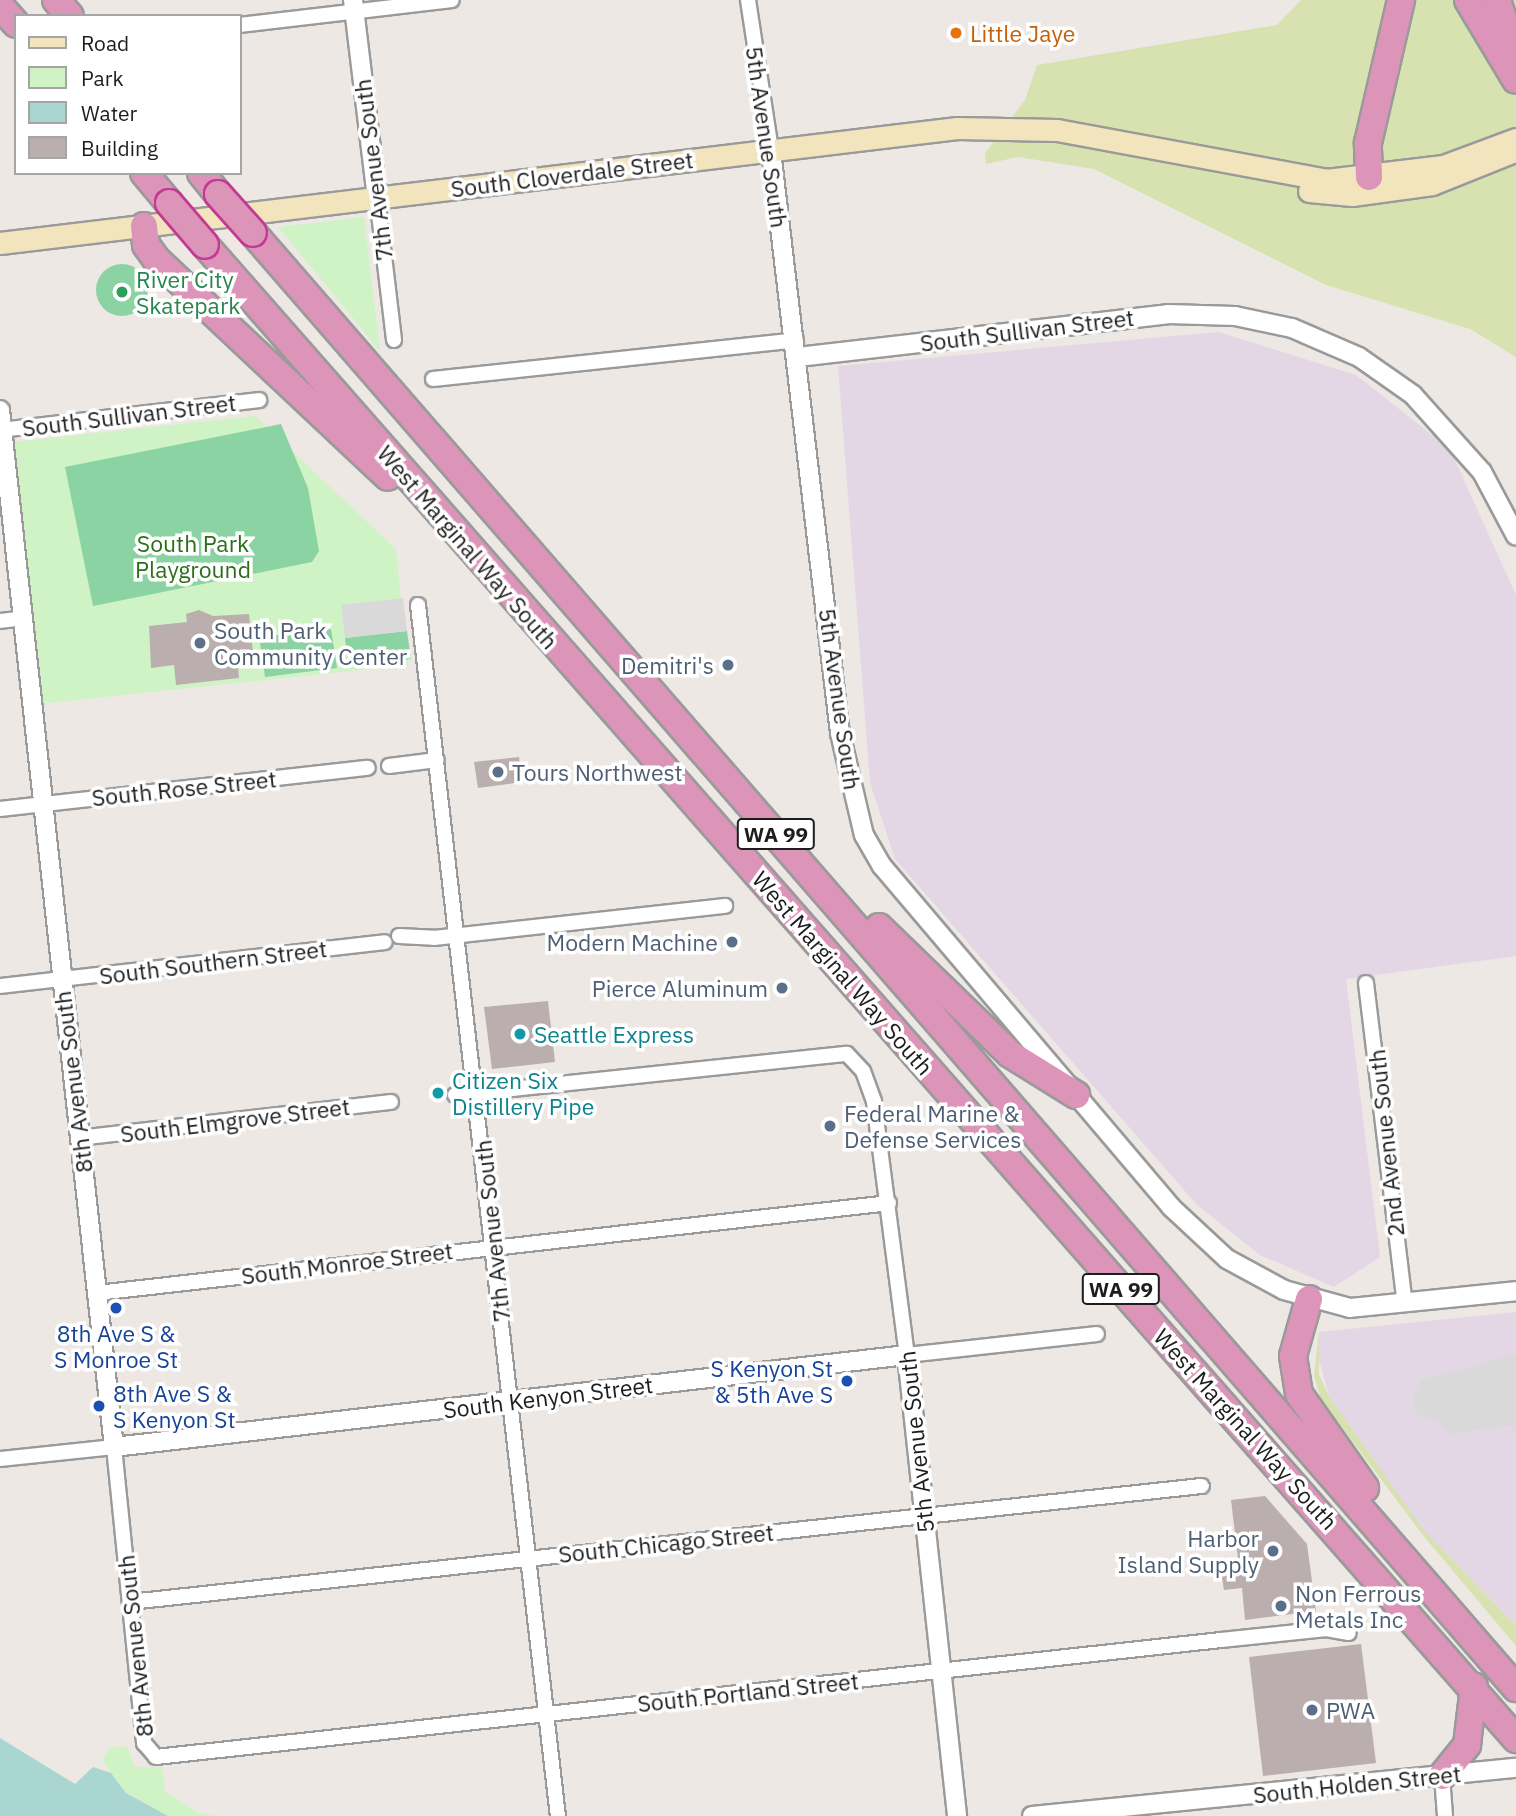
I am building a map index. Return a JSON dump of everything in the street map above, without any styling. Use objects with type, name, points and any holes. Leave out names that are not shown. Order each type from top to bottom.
[{"type":"highway","points":[[56,0],[68,14]]},
{"type":"highway","points":[[1369,177],[1368,143],[1401,0]]},
{"type":"highway","points":[[1468,0],[1516,80]]},
{"type":"highway","points":[[1497,0],[1516,60]]},
{"type":"highway","points":[[0,6],[14,22]]},
{"type":"highway","name":"West Marginal Way South","points":[[146,175],[496,580],[1474,1686],[1516,1739]]},
{"type":"highway","name":"West Marginal Way South","points":[[203,175],[1438,1592],[1516,1688]]},
{"type":"highway","points":[[144,226],[146,245],[156,259],[496,580]]},
{"type":"highway","points":[[701,748],[962,1010],[1010,1054],[1076,1095]]},
{"type":"highway","points":[[1309,1299],[1293,1356],[1299,1394],[1438,1592]]},
{"type":"highway","points":[[1442,1776],[1467,1745],[1474,1686]]},
{"type":"main road","name":"South Cloverdale Street","points":[[0,243],[987,127],[1057,130],[1294,177],[1369,177],[1443,166],[1516,142]]},
{"type":"main road","name":"South Cloverdale Street","points":[[1143,147],[1169,163],[1322,193],[1392,191],[1483,168],[1516,142]]},
{"type":"street","points":[[242,25],[354,6],[452,0]]},
{"type":"street","name":"5th Avenue South","points":[[748,0],[797,349],[840,733],[864,835],[898,886],[1190,1228],[1245,1272],[1309,1299]]},
{"type":"street","name":"7th Avenue South","points":[[354,6],[394,340]]},
{"type":"street","name":"South Sullivan Street","points":[[433,379],[797,349],[1168,314],[1255,320],[1333,344],[1413,395],[1482,471],[1516,536]]},
{"type":"street","name":"South Sullivan Street","points":[[1,430],[259,400]]},
{"type":"street","name":"8th Avenue South","points":[[0,410],[130,1602],[149,1754]]},
{"type":"street","name":"7th Avenue South","points":[[418,605],[495,1246],[558,1816]]},
{"type":"street","points":[[0,621],[23,618]]},
{"type":"street","points":[[389,766],[437,760]]},
{"type":"street","name":"South Rose Street","points":[[0,809],[368,768]]},
{"type":"street","points":[[399,936],[457,935],[725,906]]},
{"type":"street","name":"South Southern Street","points":[[0,986],[384,942]]},
{"type":"street","name":"2nd Avenue South","points":[[1366,983],[1405,1304]]},
{"type":"street","name":"5th Avenue South","points":[[477,1092],[834,1053],[855,1059],[863,1071],[874,1102],[889,1203],[957,1816]]},
{"type":"street","points":[[455,1095],[477,1092]]},
{"type":"street","name":"South Elmgrove Street","points":[[79,1138],[391,1102]]},
{"type":"street","name":"South Monroe Street","points":[[97,1293],[889,1203]]},
{"type":"street","points":[[1309,1299],[1350,1308],[1516,1291]]},
{"type":"street","name":"South Kenyon Street","points":[[0,1459],[511,1403],[1097,1334]]},
{"type":"street","name":"South Chicago Street","points":[[130,1602],[1202,1486]]},
{"type":"street","name":"South Portland Street","points":[[149,1754],[164,1758],[1326,1629],[1349,1633]]},
{"type":"street","name":"South Holden Street","points":[[1032,1816],[1516,1768]]},
{"type":"street","points":[[1442,1776],[1446,1816]]},
{"type":"shaded area","points":[[1219,332],[1356,375],[1450,449],[1516,595],[1516,956],[1346,979],[1380,1257],[1334,1287],[1260,1255],[1197,1205],[895,859],[870,783],[838,366]]},
{"type":"shaded area","points":[[403,598],[407,631],[345,638],[341,605]]},
{"type":"shaded area","points":[[1516,1312],[1516,1625],[1424,1532],[1329,1396],[1318,1356],[1319,1332]]},
{"type":"shaded area","points":[[1516,1354],[1516,1425],[1448,1434],[1442,1425],[1417,1414],[1413,1396],[1422,1380]]},
{"type":"green space","points":[[1301,0],[1516,0],[1516,357],[1470,329],[1326,285],[1094,169],[1018,157],[986,164],[985,153],[1025,100],[1037,65],[1277,25]]},
{"type":"green space","points":[[364,217],[380,351],[278,227]]},
{"type":"green space","name":"River City Skatepark","points":[[122,264],[141,271],[148,290],[141,309],[122,316],[103,309],[96,290],[103,271]]},
{"type":"green space","name":"South Park Playground","points":[[255,416],[396,549],[408,665],[39,704],[11,442]]},
{"type":"green space","points":[[281,424],[308,488],[319,551],[312,562],[93,606],[65,467]]},
{"type":"green space","points":[[331,629],[337,668],[265,677],[259,637]]},
{"type":"green space","points":[[407,631],[411,659],[348,666],[345,638]]},
{"type":"green space","points":[[1319,1332],[1319,1375],[1329,1396],[1425,1532],[1516,1625],[1516,1646],[1422,1534],[1321,1399],[1314,1376]]},
{"type":"green space","points":[[127,1746],[135,1767],[162,1767],[165,1791],[197,1812],[215,1816],[168,1816],[126,1793],[102,1760],[109,1748]]},
{"type":"water","points":[[0,1738],[75,1784],[93,1767],[111,1773],[126,1793],[168,1816],[0,1816]]},
{"type":"building","name":"South Park Community Center","points":[[199,610],[213,616],[249,614],[253,652],[237,654],[239,678],[176,685],[174,665],[151,668],[149,626],[187,622],[186,614]]},
{"type":"building","name":"Tours Northwest","points":[[519,757],[522,782],[478,788],[474,762]]},
{"type":"building","name":"Seattle Express","points":[[548,1001],[555,1062],[492,1069],[484,1007]]},
{"type":"building","name":"Harbor Island Supply","points":[[1265,1496],[1307,1544],[1316,1611],[1245,1620],[1242,1588],[1224,1590],[1219,1561],[1238,1559],[1231,1500]]},
{"type":"building","name":"PWA","points":[[1361,1644],[1376,1763],[1263,1776],[1249,1657]]},
{"type":"place","name":"Little Jaye","points":[[956,33]]},
{"type":"place","name":"River City Skatepark","points":[[122,292]]},
{"type":"place","name":"South Park Community Center","points":[[200,643]]},
{"type":"place","name":"Demitri's","points":[[728,665]]},
{"type":"place","name":"Tours Northwest","points":[[498,772]]},
{"type":"place","name":"Modern Machine","points":[[732,942]]},
{"type":"place","name":"Pierce Aluminum","points":[[782,988]]},
{"type":"place","name":"Seattle Express","points":[[520,1034]]},
{"type":"place","name":"Citizen Six Distillery Pipe","points":[[438,1093]]},
{"type":"place","name":"Federal Marine & Defense Services","points":[[830,1126]]},
{"type":"place","name":"8th Ave S & S Monroe St","points":[[116,1308]]},
{"type":"place","name":"S Kenyon St & 5th Ave S","points":[[847,1381]]},
{"type":"place","name":"8th Ave S & S Kenyon St","points":[[99,1406]]},
{"type":"place","name":"Harbor Island Supply","points":[[1273,1551]]},
{"type":"place","name":"Non Ferrous Metals Inc","points":[[1281,1606]]},
{"type":"place","name":"PWA","points":[[1312,1710]]}]
